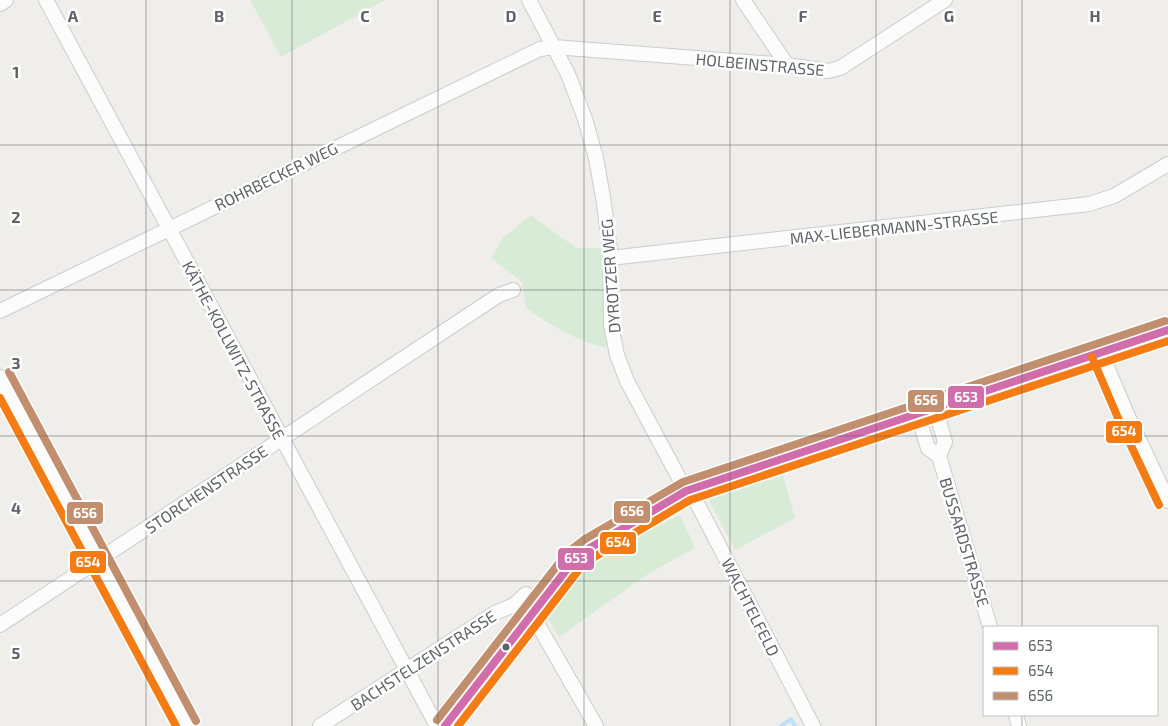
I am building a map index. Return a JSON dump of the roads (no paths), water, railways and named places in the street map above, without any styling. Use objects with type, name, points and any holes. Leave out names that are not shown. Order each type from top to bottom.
[{"type":"street","points":[[0,4],[6,0]]},
{"type":"street","name":"KÄTHE-KOLLWITZ-STRASSE","points":[[46,0],[437,726]]},
{"type":"street","name":"DYROTZER WEG","points":[[529,0],[568,74],[585,119],[596,158],[610,258],[611,325],[617,355],[628,381],[686,491]]},
{"type":"street","points":[[743,0],[787,66]]},
{"type":"street","name":"HOLBEINSTRASSE","points":[[554,47],[828,71],[840,68],[945,0]]},
{"type":"street","name":"ROHRBECKER WEG","points":[[0,311],[540,49],[554,47]]},
{"type":"street","name":"MAX-LIEBERMANN-STRASSE","points":[[610,258],[1089,204],[1114,196],[1168,164]]},
{"type":"street","name":"STORCHENSTRASSE","points":[[0,625],[499,295],[513,290]]},
{"type":"street","points":[[445,726],[574,560],[590,548],[686,491],[935,407],[1101,354],[1168,330]]},
{"type":"street","points":[[1101,354],[1168,501]]},
{"type":"street","points":[[0,377],[187,726]]},
{"type":"street","name":"BUSSARDSTRASSE","points":[[935,407],[945,442],[939,456]]},
{"type":"street","name":"BUSSARDSTRASSE","points":[[917,413],[928,448],[939,456],[990,626]]},
{"type":"street","name":"WACHTELFELD","points":[[686,491],[698,505],[813,726]]},
{"type":"street","name":"BACHSTELZENSTRASSE","points":[[320,726],[495,613],[514,605],[526,594]]},
{"type":"street","points":[[532,616],[596,726]]},
{"type":"waterway","points":[[781,726],[791,719],[795,726]]}]
